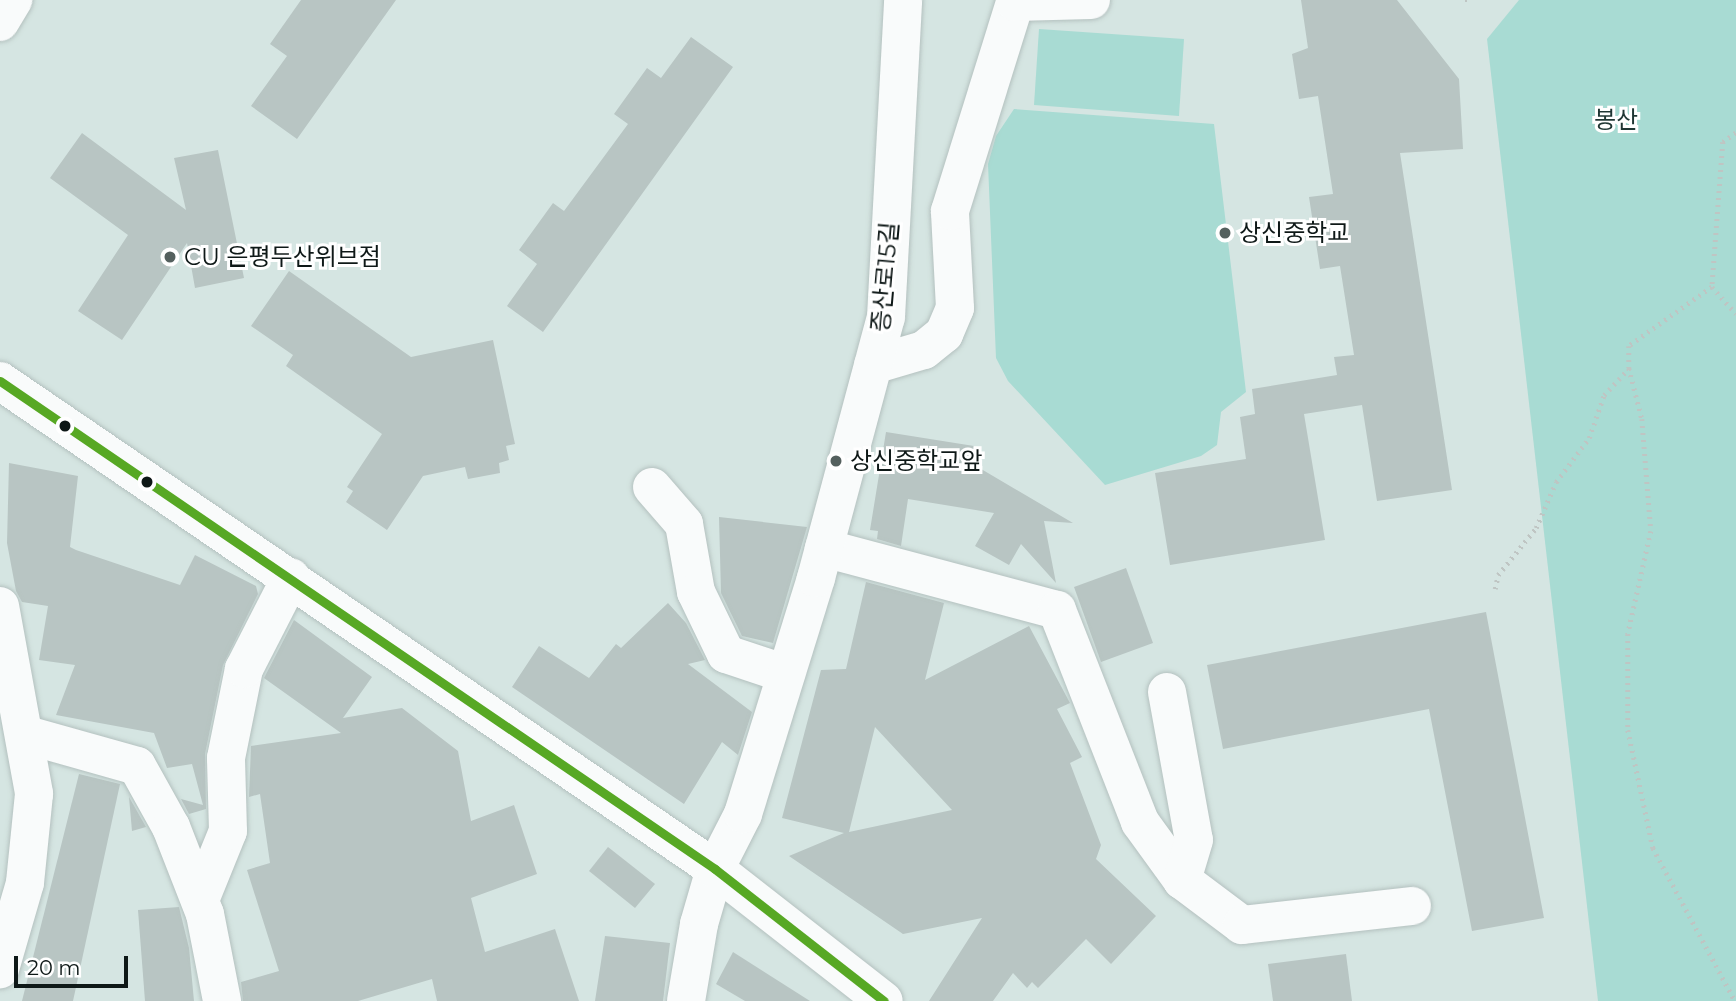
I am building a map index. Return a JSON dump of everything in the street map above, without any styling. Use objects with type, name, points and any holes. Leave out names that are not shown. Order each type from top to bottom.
[{"type":"main road","points":[[0,22],[13,0]]},
{"type":"main road","name":"증산로15길","points":[[686,1001],[699,924],[715,869],[743,814],[824,548],[886,317],[902,0]]},
{"type":"main road","points":[[873,365],[924,350],[944,334],[954,308],[950,211],[1015,2],[1091,0]]},
{"type":"main road","points":[[0,381],[715,869],[884,1001]]},
{"type":"main road","points":[[652,486],[684,524],[696,592],[726,654],[786,674]]},
{"type":"main road","points":[[824,548],[1057,610],[1140,822],[1182,880],[1242,925],[1412,906]]},
{"type":"main road","points":[[200,901],[228,831],[226,758],[244,669],[291,578]]},
{"type":"main road","points":[[0,606],[27,735],[34,794],[25,883],[0,969]]},
{"type":"main road","points":[[1167,692],[1194,840],[1182,880]]},
{"type":"main road","points":[[27,735],[137,766],[171,827],[200,901],[222,1001]]},
{"type":"path","points":[[1736,133],[1723,142],[1712,287],[1736,314]]},
{"type":"path","points":[[1712,287],[1629,346],[1629,368],[1642,419],[1651,531],[1628,634],[1628,730],[1653,848],[1735,1001]]},
{"type":"path","points":[[1495,589],[1498,575],[1536,528],[1556,482],[1589,438],[1604,395],[1629,368]]},
{"type":"green space","name":"봉산","points":[[1519,0],[1736,0],[1736,1001],[1598,1001],[1487,39]]},
{"type":"green space","points":[[1039,29],[1184,39],[1179,116],[1034,105]]},
{"type":"green space","points":[[1014,109],[1214,124],[1246,392],[1221,412],[1217,445],[1201,456],[1105,485],[1008,381],[996,358],[988,164],[996,136]]},
{"type":"building","points":[[301,0],[396,0],[297,139],[251,106],[287,56],[270,44]]},
{"type":"building","points":[[1301,0],[1397,0],[1459,79],[1463,149],[1400,153],[1452,490],[1377,501],[1362,405],[1304,414],[1325,540],[1170,565],[1155,473],[1246,459],[1240,417],[1255,414],[1252,389],[1337,375],[1334,357],[1354,355],[1340,266],[1320,269],[1309,197],[1333,194],[1318,96],[1299,99],[1292,54],[1308,48]]},
{"type":"building","points":[[691,37],[733,67],[543,332],[507,306],[537,264],[519,250],[553,203],[564,211],[628,124],[614,114],[647,68],[661,78]]},
{"type":"building","points":[[82,133],[186,210],[174,158],[218,150],[244,278],[195,288],[187,243],[122,340],[78,311],[128,235],[50,178]]},
{"type":"building","points":[[289,271],[411,357],[493,340],[515,444],[506,446],[509,460],[499,463],[500,473],[468,479],[465,467],[423,476],[387,530],[346,502],[353,491],[347,487],[382,434],[286,366],[293,355],[251,326]]},
{"type":"building","points":[[886,432],[974,446],[971,463],[1073,523],[1044,521],[1056,583],[1021,544],[1009,565],[975,546],[994,513],[908,499],[901,546],[877,539],[878,531],[870,530]]},
{"type":"building","points":[[9,463],[78,476],[70,547],[76,550],[180,585],[195,555],[256,586],[258,594],[223,665],[205,754],[206,809],[189,814],[181,799],[203,805],[192,764],[167,768],[154,733],[56,715],[75,665],[39,660],[48,606],[22,602],[16,591],[7,543]]},
{"type":"building","points":[[719,517],[807,527],[773,643],[742,636],[721,593]]},
{"type":"building","points":[[1126,568],[1153,643],[1101,662],[1074,587]]},
{"type":"building","points":[[866,582],[944,603],[925,680],[1029,626],[1070,703],[1057,709],[1082,757],[1070,763],[1101,845],[1096,859],[1156,916],[1111,964],[1086,939],[1038,988],[1032,982],[1027,988],[1013,973],[993,1001],[929,1001],[982,918],[903,934],[789,856],[844,833],[782,818],[821,670],[846,669]],"holes":[[[875,727],[952,810],[849,832]]]},
{"type":"building","points":[[668,603],[686,623],[705,660],[688,664],[752,712],[738,755],[722,742],[684,804],[512,687],[539,646],[589,678],[616,644],[621,648]]},
{"type":"building","points":[[1486,612],[1544,918],[1472,931],[1429,709],[1223,749],[1207,665]]},
{"type":"building","points":[[294,620],[372,677],[343,718],[402,708],[458,751],[471,821],[514,805],[537,874],[471,898],[485,952],[555,929],[579,1001],[437,1001],[432,979],[358,1001],[243,1001],[241,982],[279,971],[247,870],[270,863],[260,794],[249,797],[251,746],[341,733],[264,678]]},
{"type":"building","points":[[79,774],[120,784],[73,1001],[22,1001]]},
{"type":"building","points":[[129,797],[146,827],[132,831]]},
{"type":"building","points":[[608,847],[655,884],[635,908],[589,871]]},
{"type":"building","points":[[179,907],[189,948],[194,1001],[145,1001],[138,910]]},
{"type":"building","points":[[605,936],[670,943],[663,1001],[595,1001]]},
{"type":"building","points":[[733,952],[810,1001],[745,1001],[716,984]]},
{"type":"building","points":[[1346,954],[1352,1001],[1273,1001],[1268,964]]},
{"type":"transit line","points":[[0,381],[715,869],[884,1001]]},
{"type":"place","name":"상신중학교","points":[[1225,233]]},
{"type":"place","name":"CU 은평두산위브점","points":[[170,257]]},
{"type":"place","name":"상신중학교앞","points":[[836,461]]}]
